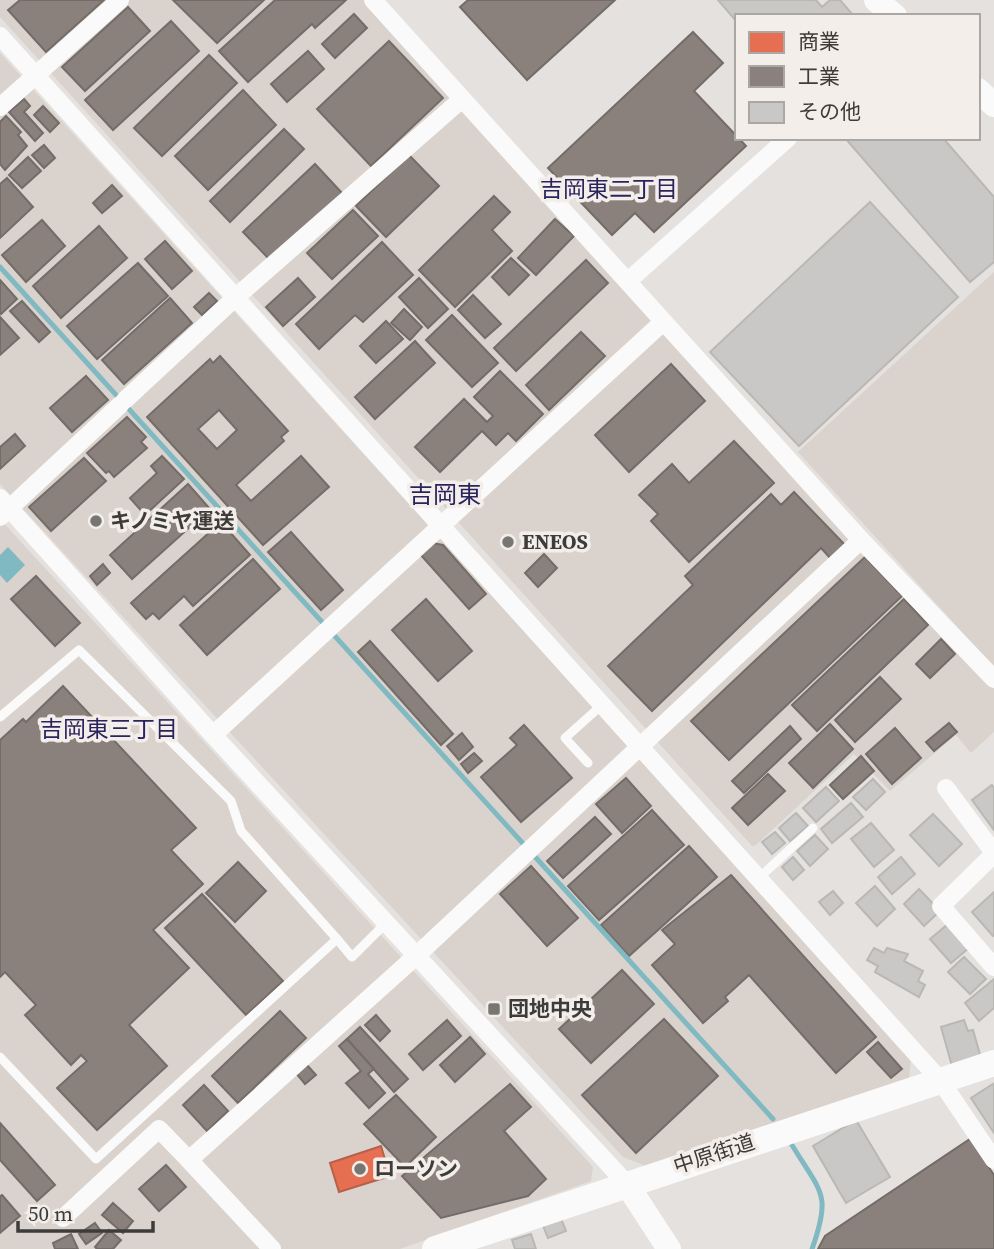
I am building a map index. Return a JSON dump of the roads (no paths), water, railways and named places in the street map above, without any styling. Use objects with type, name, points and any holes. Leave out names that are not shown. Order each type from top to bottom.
[{"type":"main road","name":"中原街道","points":[[435,1249],[626,1183],[994,1063]]},
{"type":"street","points":[[0,107],[120,0]]},
{"type":"street","points":[[373,0],[861,540],[994,679]]},
{"type":"street","points":[[876,0],[893,14]]},
{"type":"street","points":[[0,36],[940,1080],[994,1160]]},
{"type":"street","points":[[980,92],[994,105]]},
{"type":"street","points":[[462,99],[236,297],[3,508],[626,1183],[669,1249]]},
{"type":"street","points":[[628,281],[786,140]]},
{"type":"street","points":[[213,735],[663,322]]},
{"type":"street","points":[[189,1160],[416,956],[861,540]]},
{"type":"street","points":[[946,788],[994,854],[941,906],[994,967]]},
{"type":"street","points":[[63,1218],[159,1129],[272,1249]]},
{"type":"lane","points":[[0,717],[79,650],[231,801],[241,831],[352,957],[386,923]]},
{"type":"lane","points":[[588,763],[565,738],[603,704]]},
{"type":"lane","points":[[759,878],[814,828]]},
{"type":"lane","points":[[0,1057],[96,1159],[337,939]]},
{"type":"water","points":[[8,547],[25,565],[7,583],[0,575],[0,555]]},
{"type":"waterway","points":[[0,267],[773,1119]]},
{"type":"waterway","points":[[792,1145],[816,1184],[822,1204],[812,1249]]},
{"type":"place","name":"キノミヤ運送","points":[[96,521]]},
{"type":"place","name":"ENEOS","points":[[508,542]]},
{"type":"place","name":"団地中央","points":[[494,1009]]},
{"type":"place","name":"ローソン","points":[[360,1169]]},
{"type":"district","name":"吉岡東二丁目","points":[[609,189]]},
{"type":"district","name":"吉岡東","points":[[445,495]]},
{"type":"district","name":"吉岡東三丁目","points":[[109,729]]}]
